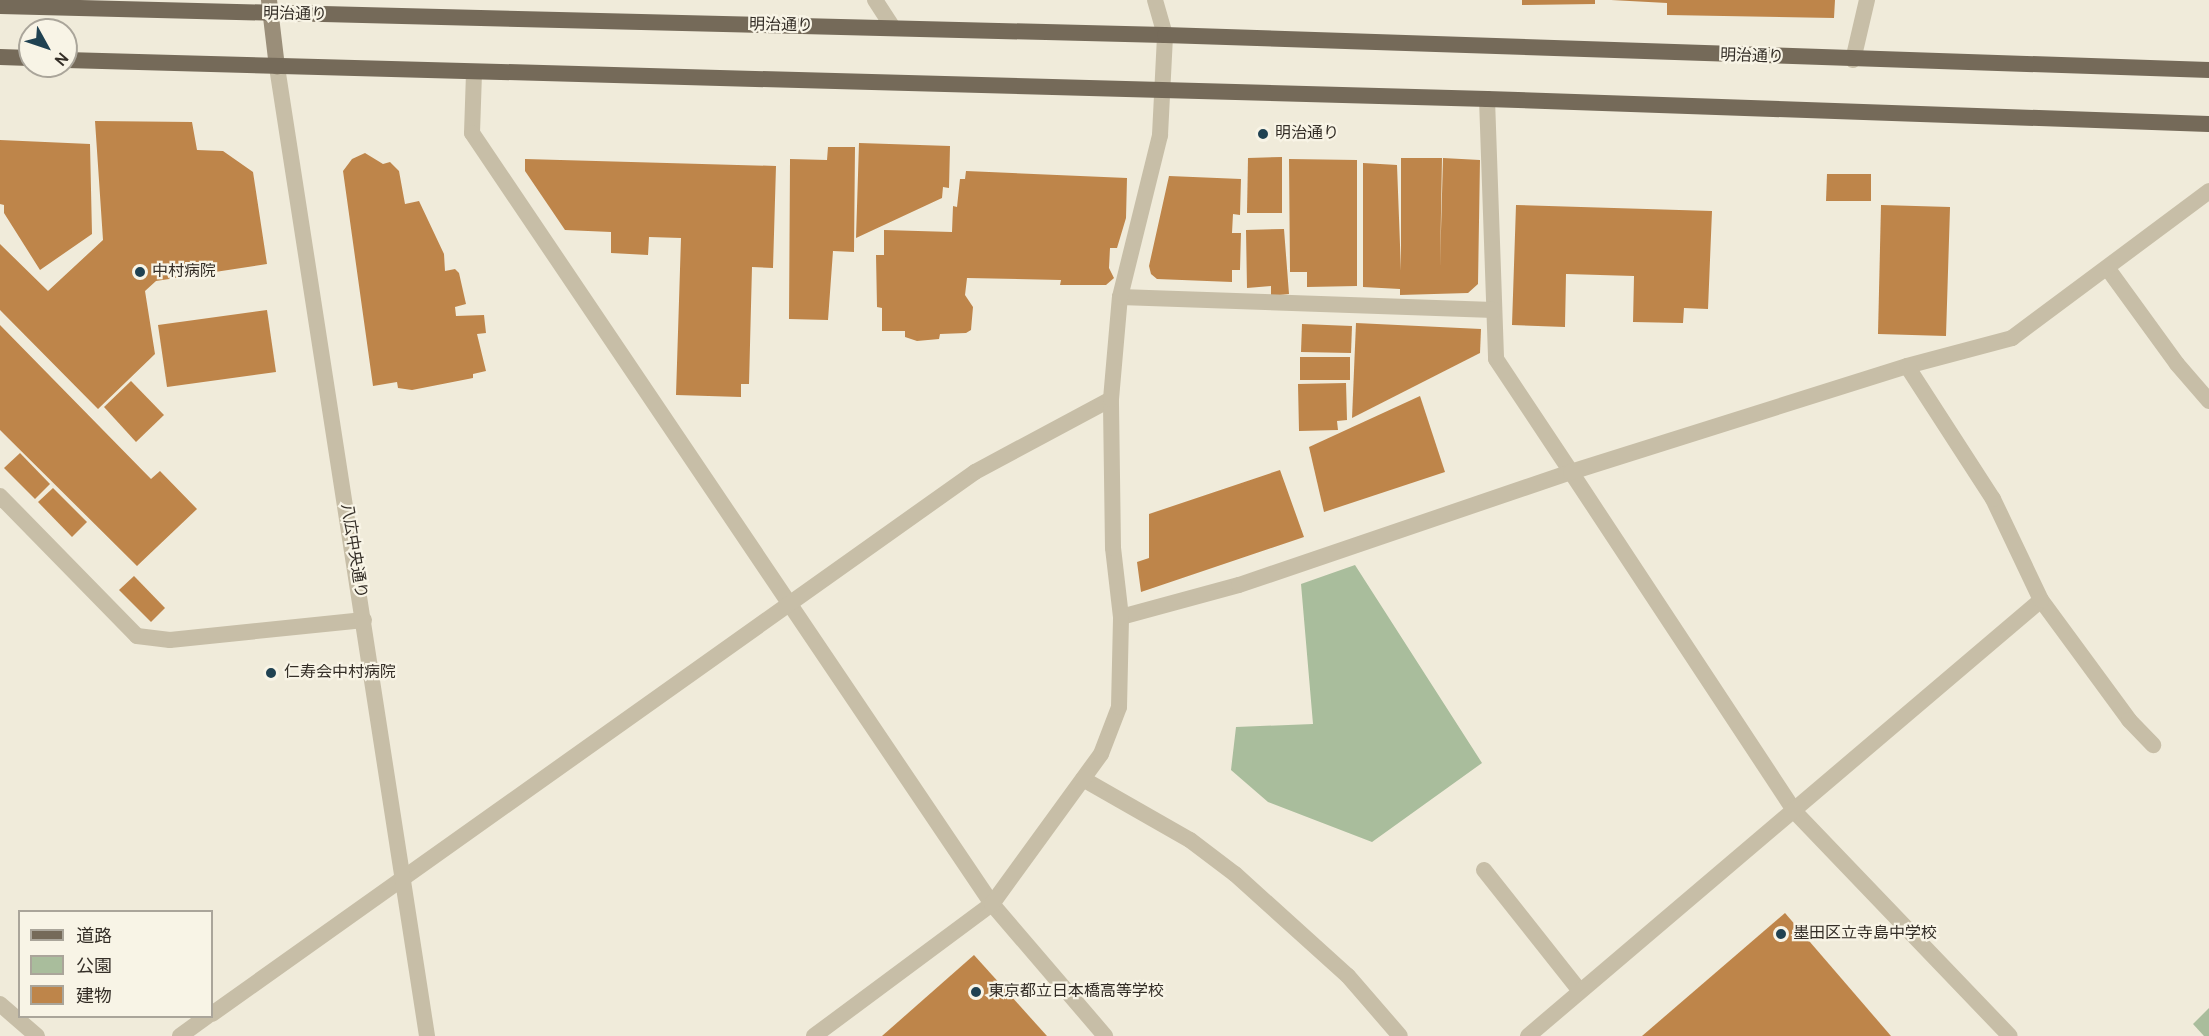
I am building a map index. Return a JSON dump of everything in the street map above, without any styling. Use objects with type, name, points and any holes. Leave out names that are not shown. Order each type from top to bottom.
[{"type":"main road","name":"明治通り","points":[[0,6],[269,8],[2209,70]]},
{"type":"main road","points":[[269,8],[277,66]]},
{"type":"main road","points":[[0,57],[18,58]]},
{"type":"main road","points":[[78,60],[1162,93],[1487,99],[2209,124]]},
{"type":"street","points":[[875,0],[894,28]]},
{"type":"street","points":[[814,1036],[992,904],[1101,754],[1119,707],[1121,617],[1113,548],[1111,399],[1120,297],[1160,135],[1165,35],[1155,0]]},
{"type":"street","points":[[1853,60],[1867,0]]},
{"type":"street","name":"八広中央通り","points":[[277,66],[427,1036]]},
{"type":"street","points":[[474,73],[472,133],[992,904],[1105,1036]]},
{"type":"street","points":[[1487,99],[1496,359],[1795,812],[2010,1036]]},
{"type":"street","points":[[1121,617],[1239,585],[1570,472],[1907,366],[2012,338],[2108,269],[2209,191]]},
{"type":"street","points":[[2108,269],[2177,364],[2209,401]]},
{"type":"street","points":[[1120,297],[1494,310]]},
{"type":"street","points":[[1907,366],[1993,499],[2041,600],[2129,720],[2153,745]]},
{"type":"street","points":[[213,1013],[788,602],[975,472],[1111,399]]},
{"type":"street","points":[[0,496],[137,636],[170,640],[364,620]]},
{"type":"street","points":[[1528,1036],[1579,990],[1795,812],[2041,600]]},
{"type":"street","points":[[1083,779],[1190,840],[1235,874],[1348,976],[1400,1036]]},
{"type":"street","points":[[1484,870],[1579,990]]},
{"type":"street","points":[[0,1004],[37,1036]]},
{"type":"street","points":[[180,1036],[207,1018]]},
{"type":"green space","points":[[1355,565],[1482,763],[1372,842],[1268,802],[1231,770],[1236,727],[1313,724],[1301,584]]},
{"type":"green space","points":[[2209,1008],[2209,1036],[2204,1036],[2193,1024]]},
{"type":"building","points":[[1522,0],[1595,0],[1595,4],[1522,5]]},
{"type":"building","points":[[1611,0],[1835,0],[1834,18],[1667,15],[1667,3]]},
{"type":"building","name":"中村病院","points":[[95,121],[192,122],[197,150],[223,151],[253,172],[267,264],[156,281],[145,291],[155,354],[98,409],[0,310],[0,244],[48,291],[103,240]]},
{"type":"building","points":[[0,140],[90,144],[92,234],[40,270],[4,213],[4,205],[0,204]]},
{"type":"building","points":[[859,143],[950,146],[949,188],[943,187],[942,198],[856,238]]},
{"type":"building","points":[[828,147],[855,147],[854,252],[833,251],[828,320],[789,319],[790,159],[827,160]]},
{"type":"building","points":[[365,153],[383,164],[390,162],[399,171],[405,204],[419,201],[444,254],[445,271],[455,269],[459,273],[466,304],[455,307],[456,316],[484,315],[486,333],[477,334],[486,371],[473,374],[473,378],[412,390],[398,388],[397,382],[373,386],[343,171],[352,159]]},
{"type":"building","points":[[1282,157],[1282,213],[1247,213],[1248,158]]},
{"type":"building","points":[[1401,158],[1442,158],[1440,268],[1443,158],[1480,160],[1478,284],[1468,293],[1400,295],[1400,289],[1363,287],[1363,163],[1397,165],[1401,271]]},
{"type":"building","points":[[525,159],[776,166],[773,268],[752,267],[749,384],[741,384],[741,397],[676,395],[681,238],[649,237],[648,255],[611,253],[611,232],[565,230],[525,171]]},
{"type":"building","points":[[1289,159],[1357,160],[1357,286],[1307,287],[1307,272],[1290,272]]},
{"type":"building","points":[[966,171],[1127,178],[1126,218],[1117,248],[1110,248],[1109,268],[1114,278],[1106,285],[1060,285],[1061,280],[967,278],[965,295],[973,307],[971,330],[966,333],[940,334],[939,339],[917,341],[905,337],[905,331],[882,331],[882,308],[877,307],[876,255],[884,255],[884,230],[952,232],[953,206],[957,207],[960,179],[965,179]]},
{"type":"building","points":[[1827,174],[1871,174],[1871,201],[1826,201]]},
{"type":"building","points":[[1169,176],[1241,179],[1240,215],[1233,214],[1232,233],[1241,233],[1240,270],[1232,270],[1232,282],[1157,279],[1151,274],[1149,266]]},
{"type":"building","points":[[1516,205],[1712,211],[1708,309],[1684,308],[1683,323],[1633,322],[1634,276],[1566,274],[1565,327],[1512,325]]},
{"type":"building","points":[[1881,205],[1950,207],[1946,336],[1878,334]]},
{"type":"building","points":[[1284,229],[1289,294],[1271,296],[1271,286],[1247,288],[1246,230]]},
{"type":"building","points":[[267,310],[276,372],[167,387],[158,325]]},
{"type":"building","points":[[1356,323],[1481,329],[1480,353],[1352,418]]},
{"type":"building","points":[[1302,324],[1352,326],[1351,353],[1301,352]]},
{"type":"building","points":[[0,325],[151,479],[160,471],[197,509],[137,566],[0,430]]},
{"type":"building","points":[[1300,357],[1350,357],[1350,380],[1300,380]]},
{"type":"building","points":[[131,381],[164,415],[136,442],[104,407]]},
{"type":"building","points":[[1346,383],[1347,420],[1337,421],[1338,430],[1299,431],[1298,384]]},
{"type":"building","points":[[1420,396],[1445,472],[1324,512],[1309,447]]},
{"type":"building","points":[[20,453],[50,484],[35,499],[4,468]]},
{"type":"building","points":[[1280,470],[1304,537],[1141,592],[1137,562],[1149,558],[1149,514]]},
{"type":"building","points":[[53,488],[87,522],[72,537],[38,502]]},
{"type":"building","points":[[134,576],[165,608],[151,622],[119,590]]},
{"type":"building","points":[[1785,913],[1891,1036],[1642,1036]]},
{"type":"building","points":[[974,955],[1047,1036],[882,1036]]},
{"type":"place","name":"明治通り","points":[[1263,134]]},
{"type":"place","name":"中村病院","points":[[140,272]]},
{"type":"place","name":"仁寿会中村病院","points":[[271,673]]},
{"type":"place","name":"墨田区立寺島中学校","points":[[1781,934]]},
{"type":"place","name":"東京都立日本橋高等学校","points":[[976,992]]}]
